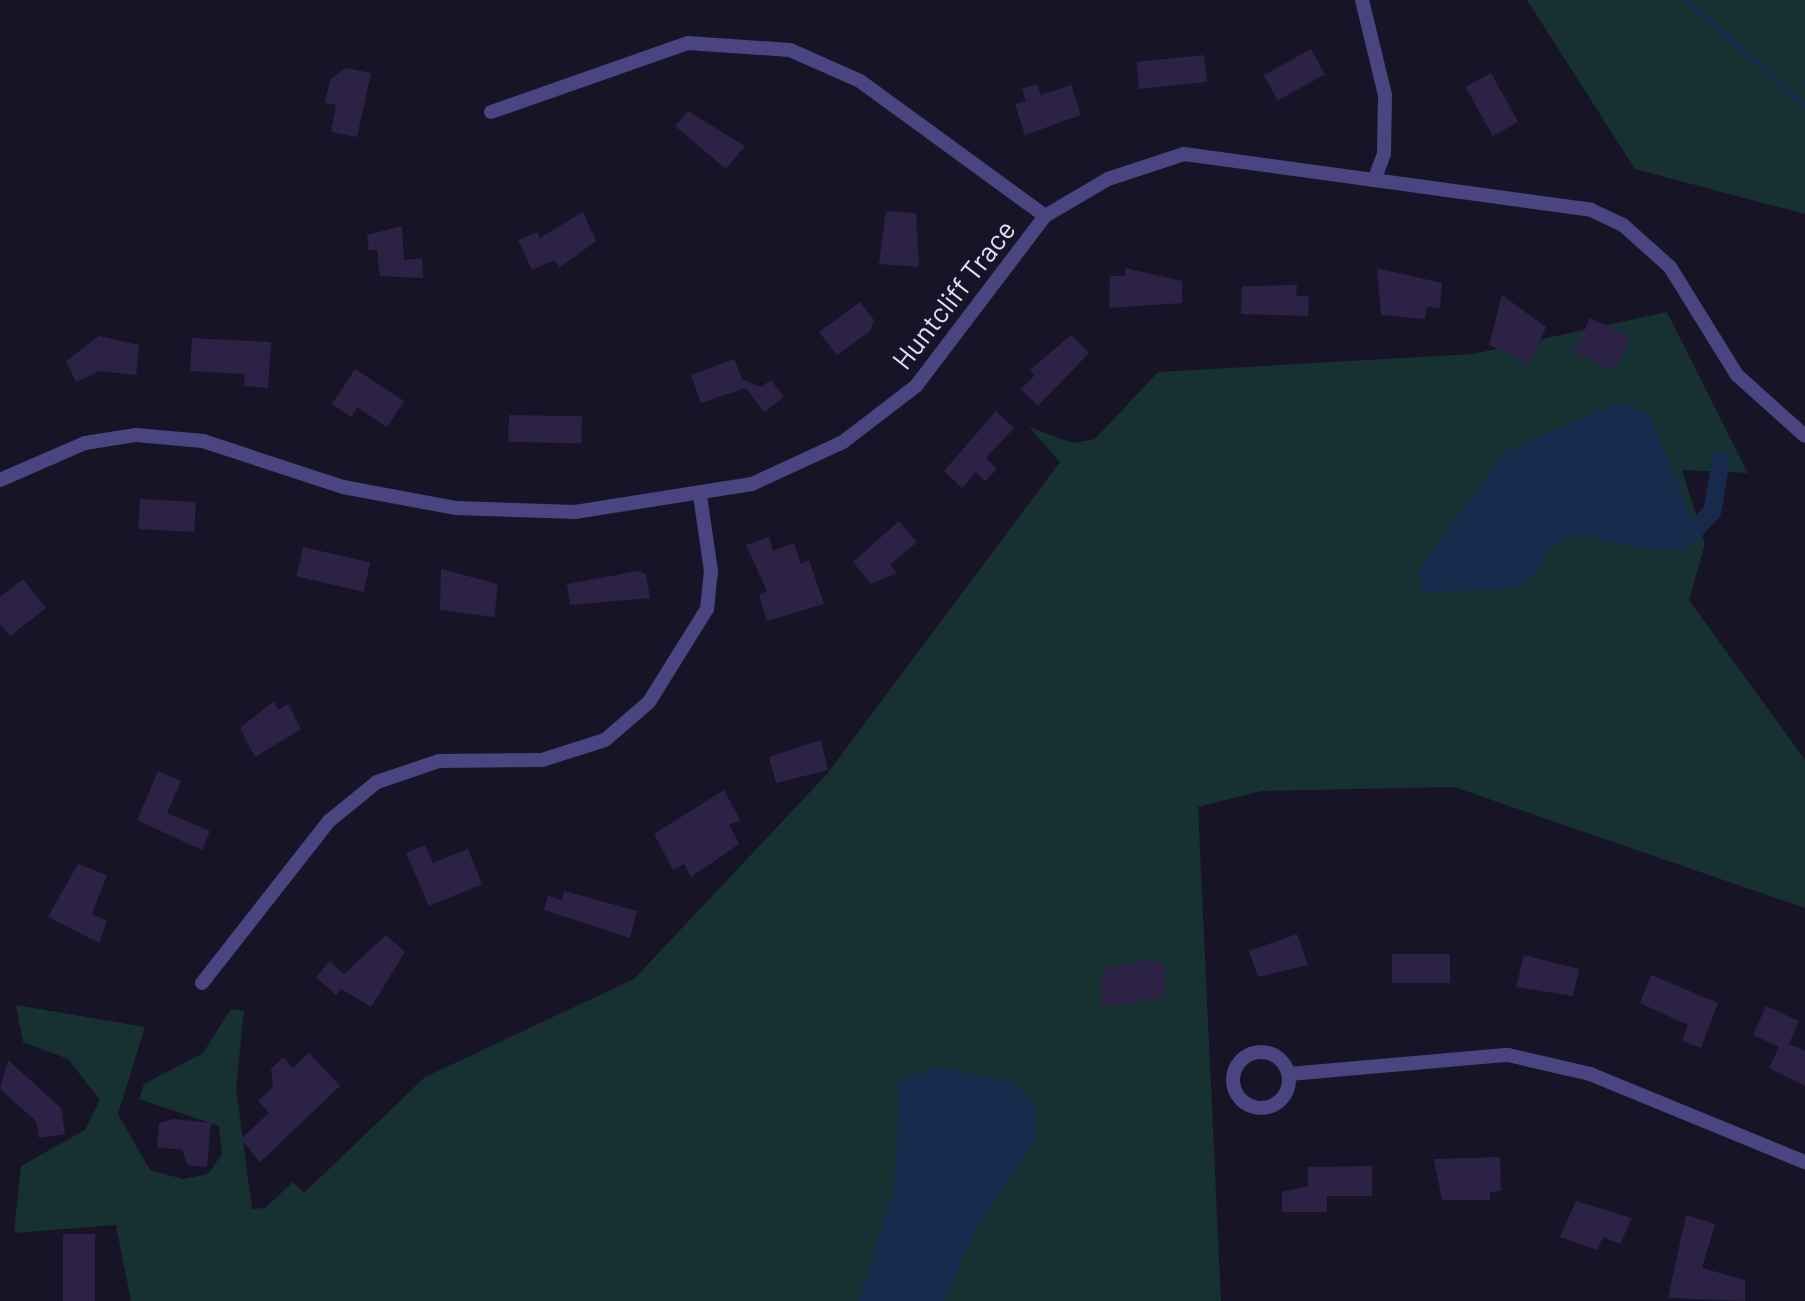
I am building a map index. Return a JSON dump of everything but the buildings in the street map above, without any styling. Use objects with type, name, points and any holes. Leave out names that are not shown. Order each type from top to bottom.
[{"type":"street","points":[[1362,0],[1385,95],[1384,154],[1374,180]]},
{"type":"street","points":[[491,112],[688,43],[790,50],[860,82],[1045,216]]},
{"type":"street","name":"Huntcliff Trace","points":[[0,480],[85,443],[174,436],[343,487],[455,508],[575,512],[700,496],[799,466],[884,414],[946,354],[1045,216],[1108,179],[1184,154],[1558,200],[1623,225],[1670,267],[1764,406],[1805,436]]},
{"type":"street","points":[[202,983],[329,821],[377,782],[439,761],[542,760],[605,740],[649,702],[708,609],[711,571],[700,496]]},
{"type":"street","points":[[1256,1052],[1275,1055],[1289,1074],[1285,1096],[1271,1107],[1245,1103],[1234,1088],[1235,1070],[1256,1052]]},
{"type":"street","points":[[1289,1074],[1508,1055],[1590,1074],[1805,1162]]},
{"type":"green space","points":[[1527,0],[1805,0],[1805,214],[1635,169]]},
{"type":"green space","points":[[1667,312],[1748,473],[1682,470],[1705,544],[1689,600],[1805,760],[1805,908],[1454,787],[1261,791],[1198,807],[1221,1301],[131,1301],[116,1225],[14,1233],[21,1166],[85,1130],[100,1100],[68,1059],[23,1042],[16,1005],[145,1027],[118,1114],[150,1170],[183,1179],[208,1174],[222,1154],[219,1126],[139,1099],[144,1084],[203,1053],[231,1009],[244,1011],[236,1087],[252,1209],[265,1208],[293,1182],[304,1193],[425,1077],[634,979],[827,774],[1060,462],[1029,427],[1073,443],[1095,439],[1158,372],[1473,354]]},
{"type":"water","points":[[1620,403],[1648,413],[1692,518],[1694,542],[1679,550],[1645,549],[1575,534],[1547,550],[1534,576],[1513,588],[1424,593],[1418,571],[1506,450]]},
{"type":"water","points":[[936,1067],[1010,1081],[1033,1101],[1037,1138],[975,1229],[945,1301],[859,1301],[894,1188],[900,1080]]},
{"type":"waterway","points":[[1686,0],[1805,105]]},
{"type":"waterway","points":[[1694,531],[1712,512],[1721,461]]}]
